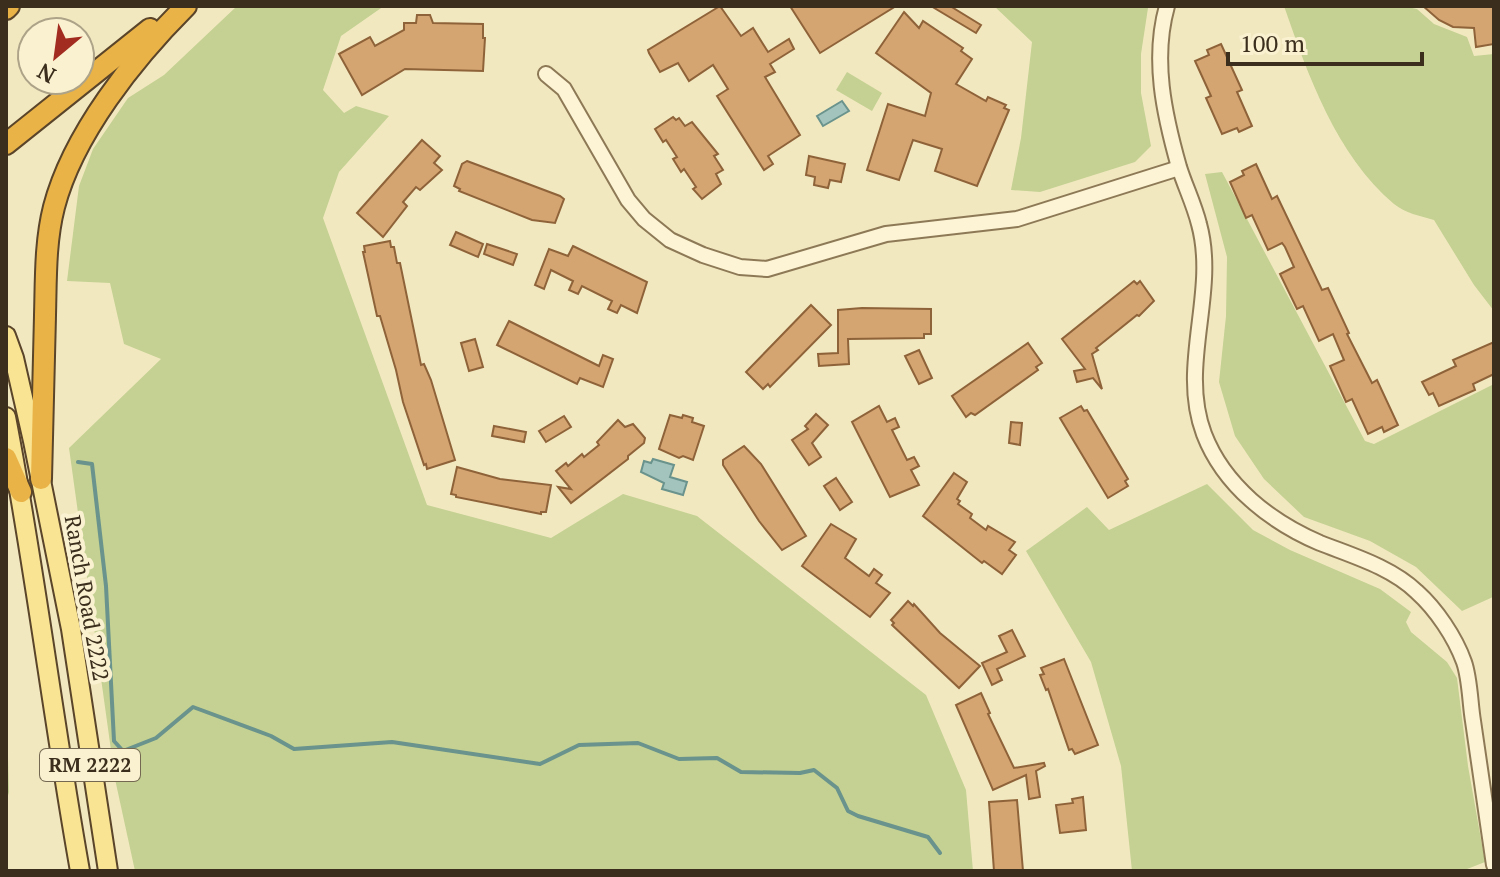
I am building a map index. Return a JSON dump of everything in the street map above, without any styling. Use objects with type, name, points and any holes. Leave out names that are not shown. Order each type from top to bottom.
[{"type":"highway","points":[[6,144],[179,6]]},
{"type":"highway","points":[[41,479],[47,258],[54,207],[80,144],[116,88],[149,43],[186,6]]},
{"type":"highway","points":[[6,458],[21,492]]},
{"type":"main road","name":"Ranch Road 2222","points":[[6,336],[14,358],[41,479],[71,629],[108,871]]},
{"type":"main road","name":"RM 2222","points":[[6,417],[41,614],[62,770],[80,871]]},
{"type":"street","points":[[1167,6],[1162,22],[1160,57],[1162,95],[1179,168],[1200,226],[1204,277],[1195,352],[1195,385],[1204,434],[1231,482],[1261,510],[1317,541],[1373,564],[1416,591],[1442,621],[1464,663],[1494,865]]},
{"type":"street","points":[[546,74],[564,89],[628,200],[644,219],[670,240],[740,267],[767,269],[886,234],[1017,219],[1179,168]]},
{"type":"green space","points":[[237,6],[384,6],[341,36],[323,90],[344,113],[356,106],[389,116],[339,172],[323,218],[427,505],[551,538],[623,494],[697,516],[926,695],[966,790],[973,871],[135,871],[115,779],[69,448],[161,359],[124,344],[110,283],[67,281],[79,186],[93,149],[128,98],[164,75]]},
{"type":"green space","points":[[994,6],[1148,8],[1141,54],[1141,93],[1151,146],[1135,162],[1040,192],[1011,190],[1021,138],[1032,42]]},
{"type":"green space","points":[[1284,6],[1403,6],[1417,9],[1434,24],[1467,37],[1474,56],[1494,54],[1494,311],[1434,220],[1394,204],[1356,162],[1314,86]]},
{"type":"green space","points":[[847,72],[882,93],[872,111],[836,90]]},
{"type":"green space","points":[[1222,172],[1365,441],[1374,444],[1494,384],[1493,597],[1462,611],[1416,567],[1370,541],[1304,517],[1264,479],[1235,436],[1219,382],[1226,316],[1227,257],[1205,174]]},
{"type":"green space","points":[[1207,484],[1253,530],[1290,550],[1380,589],[1411,612],[1406,622],[1411,632],[1447,662],[1457,678],[1485,862],[1462,871],[1132,871],[1121,766],[1091,662],[1026,551],[1087,507],[1109,530]]},
{"type":"green space","points":[[6,688],[9,792],[6,803]]},
{"type":"water","points":[[842,101],[849,111],[823,126],[817,116]]},
{"type":"water","points":[[653,459],[674,465],[670,477],[687,482],[683,495],[662,489],[664,483],[641,472],[644,461],[651,463]]},
{"type":"building","points":[[720,6],[741,36],[753,28],[768,52],[789,39],[794,49],[770,64],[775,72],[765,77],[800,135],[768,156],[773,164],[764,170],[717,96],[728,89],[713,65],[689,81],[678,63],[660,72],[648,50]]},
{"type":"building","points":[[790,6],[896,6],[820,53]]},
{"type":"building","points":[[931,6],[950,6],[981,25],[976,33]]},
{"type":"building","points":[[1423,6],[1494,6],[1494,44],[1476,47],[1474,28],[1453,27]]},
{"type":"building","points":[[904,12],[919,28],[923,21],[963,48],[961,51],[972,59],[956,84],[986,101],[988,97],[1006,105],[1004,108],[1009,110],[977,186],[935,171],[942,149],[913,140],[899,180],[867,170],[888,104],[925,116],[931,93],[876,53]]},
{"type":"building","points":[[417,15],[430,15],[433,23],[483,24],[483,71],[405,69],[362,95],[339,54],[370,37],[375,46],[404,30],[404,23],[416,23]]},
{"type":"building","points":[[1221,44],[1242,90],[1237,92],[1252,126],[1239,132],[1237,128],[1222,134],[1206,98],[1211,96],[1195,61],[1209,55],[1207,50]]},
{"type":"building","points":[[673,117],[676,120],[679,118],[685,126],[692,122],[718,154],[714,156],[723,170],[716,174],[721,184],[702,199],[693,189],[696,187],[684,169],[681,172],[673,159],[677,157],[666,140],[663,142],[655,129]]},
{"type":"building","points":[[422,140],[440,156],[434,163],[442,170],[420,190],[416,187],[403,202],[407,206],[383,237],[357,213]]},
{"type":"building","points":[[809,156],[845,164],[841,182],[830,180],[828,188],[814,185],[815,177],[806,175]]},
{"type":"building","points":[[467,161],[560,196],[564,199],[555,223],[532,220],[459,191],[454,186],[462,164]]},
{"type":"building","points":[[1256,164],[1272,199],[1277,196],[1322,290],[1328,288],[1372,383],[1377,380],[1398,425],[1384,432],[1382,427],[1368,434],[1352,399],[1346,402],[1330,366],[1344,360],[1333,334],[1319,341],[1303,306],[1297,309],[1280,274],[1294,267],[1285,247],[1282,243],[1268,250],[1252,215],[1246,218],[1230,182]]},
{"type":"building","points":[[456,232],[483,244],[478,257],[450,245]]},
{"type":"building","points":[[390,241],[397,263],[400,263],[421,365],[424,364],[431,380],[455,460],[427,469],[403,402],[380,316],[377,316],[363,252],[364,246]]},
{"type":"building","points":[[487,244],[517,254],[513,265],[484,254]]},
{"type":"building","points":[[573,246],[647,282],[637,313],[621,305],[617,313],[608,309],[612,301],[582,286],[578,294],[569,290],[573,281],[551,270],[544,289],[535,285],[549,249],[568,256]]},
{"type":"building","points":[[1134,281],[1137,284],[1140,281],[1154,301],[1092,354],[1102,389],[1093,378],[1077,382],[1074,371],[1085,369],[1062,339]]},
{"type":"building","points":[[811,305],[831,325],[770,387],[768,384],[763,389],[746,372]]},
{"type":"building","points":[[931,309],[931,334],[924,334],[924,338],[848,339],[849,364],[819,366],[818,354],[838,353],[838,310]]},
{"type":"building","points":[[509,321],[599,366],[603,355],[613,359],[603,387],[580,378],[577,384],[497,345]]},
{"type":"building","points":[[475,339],[483,367],[469,371],[461,343]]},
{"type":"building","points":[[1494,342],[1494,374],[1473,384],[1475,390],[1439,406],[1433,393],[1429,395],[1422,382],[1456,366],[1453,360]]},
{"type":"building","points":[[1028,343],[1042,363],[1036,367],[1038,370],[975,415],[971,413],[966,417],[952,396]]},
{"type":"building","points":[[919,350],[932,378],[919,384],[905,356]]},
{"type":"building","points":[[879,406],[887,422],[895,418],[899,427],[892,430],[907,460],[914,457],[919,466],[911,470],[919,485],[890,497],[852,422]]},
{"type":"building","points":[[1081,406],[1084,411],[1087,410],[1128,479],[1125,481],[1128,486],[1108,498],[1060,418]]},
{"type":"building","points":[[816,414],[828,425],[812,443],[821,457],[809,465],[792,440],[808,429],[805,426]]},
{"type":"building","points":[[670,415],[693,418],[692,422],[704,426],[693,460],[683,456],[679,458],[659,449]]},
{"type":"building","points":[[564,416],[571,427],[546,442],[539,431]]},
{"type":"building","points":[[618,420],[625,427],[633,424],[645,438],[644,443],[571,503],[558,487],[571,489],[556,471],[582,454],[584,457],[599,445],[597,442]]},
{"type":"building","points":[[1011,422],[1022,423],[1020,445],[1009,443]]},
{"type":"building","points":[[494,426],[526,432],[524,442],[492,436]]},
{"type":"building","points":[[744,446],[761,464],[806,536],[782,550],[723,465],[723,460]]},
{"type":"building","points":[[457,467],[500,479],[551,485],[546,512],[541,514],[456,497],[451,494]]},
{"type":"building","points":[[954,473],[967,482],[957,499],[960,501],[958,504],[972,514],[970,518],[986,530],[988,526],[1015,542],[1009,550],[1016,555],[1002,574],[984,561],[982,563],[923,516]]},
{"type":"building","points":[[836,478],[852,502],[840,510],[824,486]]},
{"type":"building","points":[[831,524],[856,539],[845,558],[869,576],[874,569],[882,575],[876,583],[890,593],[870,617],[802,566]]},
{"type":"building","points":[[908,601],[980,666],[959,688],[892,625],[891,620]]},
{"type":"building","points":[[1012,630],[1025,656],[997,669],[1002,680],[992,685],[982,663],[1007,652],[999,636]]},
{"type":"building","points":[[1064,659],[1098,745],[1075,754],[1072,749],[1069,750],[1048,689],[1040,675],[1044,674],[1041,668]]},
{"type":"building","points":[[981,693],[1014,768],[1044,763],[1045,766],[1036,771],[1040,797],[1029,799],[1026,775],[993,790],[956,705]]},
{"type":"building","points":[[1083,797],[1086,830],[1060,833],[1056,805],[1073,803],[1072,799]]},
{"type":"building","points":[[1017,800],[1023,871],[994,871],[989,802]]},
{"type":"waterway","points":[[78,462],[92,464],[106,586],[114,741],[123,751],[156,738],[193,707],[271,736],[294,749],[392,742],[540,764],[579,745],[638,743],[679,759],[717,758],[741,772],[800,773],[814,770],[837,788],[848,811],[928,837],[940,853]]}]
